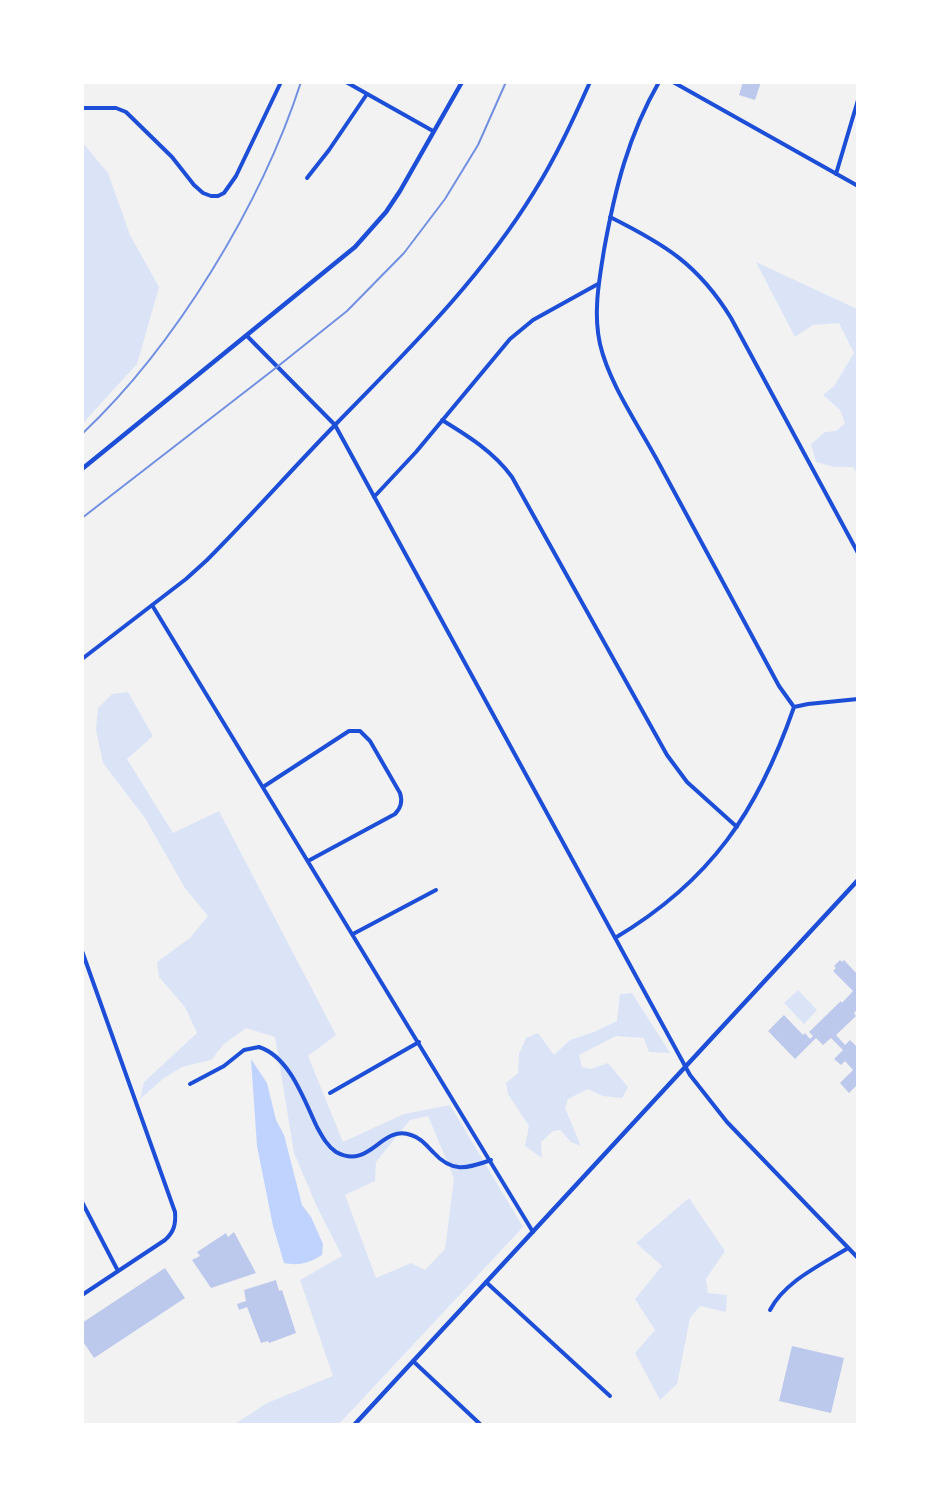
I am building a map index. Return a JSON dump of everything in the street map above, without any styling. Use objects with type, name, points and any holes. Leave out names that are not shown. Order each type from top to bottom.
[{"type":"street","points":[[82,108],[116,108],[126,112],[172,158],[194,185],[203,193],[218,196],[224,193],[236,176],[281,82]]},
{"type":"street","points":[[346,82],[434,131]]},
{"type":"street","points":[[82,469],[338,263],[371,231],[400,191],[462,82]]},
{"type":"street","points":[[82,659],[207,560],[334,425],[434,324],[490,256],[544,175],[590,82]]},
{"type":"street","points":[[659,82],[641,116],[616,184],[598,284],[599,334],[610,372],[779,686],[794,707]]},
{"type":"street","points":[[672,82],[858,186]]},
{"type":"street","points":[[307,178],[367,94]]},
{"type":"street","points":[[836,174],[858,100]]},
{"type":"street","points":[[610,217],[665,246],[689,265],[713,291],[731,318],[858,553]]},
{"type":"street","points":[[374,497],[401,469],[495,355],[520,329],[549,310],[598,284]]},
{"type":"street","points":[[247,336],[334,425],[695,1082],[727,1122],[858,1258]]},
{"type":"street","points":[[442,420],[488,451],[500,461],[512,477],[667,755],[687,782],[737,827]]},
{"type":"street","points":[[152,605],[533,1232]]},
{"type":"street","points":[[794,707],[858,699]]},
{"type":"street","points":[[615,938],[651,915],[681,891],[711,861],[737,827],[756,796],[794,707]]},
{"type":"street","points":[[263,787],[349,731],[360,731],[370,741],[400,794],[402,801],[400,808],[394,814],[308,861]]},
{"type":"street","points":[[355,1425],[858,880]]},
{"type":"street","points":[[354,934],[436,890]]},
{"type":"street","points":[[82,951],[175,1212],[176,1224],[170,1236],[82,1295]]},
{"type":"street","points":[[330,1093],[419,1042]]},
{"type":"street","points":[[190,1084],[224,1066],[244,1050],[259,1047],[274,1055],[286,1068],[324,1140],[336,1152],[348,1156],[364,1155],[386,1138],[402,1133],[420,1139],[443,1162],[452,1166],[469,1167],[490,1160]]},
{"type":"street","points":[[82,1202],[118,1271]]},
{"type":"street","points":[[770,1310],[788,1287],[848,1248]]},
{"type":"street","points":[[486,1282],[610,1396]]},
{"type":"street","points":[[413,1361],[480,1425]]},
{"type":"shaded area","points":[[83,143],[108,173],[130,235],[159,287],[137,364],[83,423]]},
{"type":"shaded area","points":[[756,262],[857,309],[857,473],[853,467],[834,467],[816,462],[811,444],[825,432],[836,431],[845,423],[840,410],[823,395],[834,386],[854,353],[839,323],[813,325],[795,337]]},
{"type":"shaded area","points":[[128,692],[153,736],[127,759],[173,833],[219,811],[336,1035],[308,1056],[343,1142],[404,1114],[450,1105],[523,1227],[339,1424],[235,1424],[267,1403],[333,1376],[300,1280],[342,1256],[317,1207],[294,1153],[275,1037],[246,1028],[224,1044],[211,1060],[182,1067],[164,1078],[140,1099],[144,1082],[197,1033],[185,1007],[159,977],[157,962],[190,938],[208,916],[185,888],[145,818],[103,763],[96,730],[98,708],[112,694]],"holes":[[[428,1116],[454,1178],[445,1249],[425,1270],[411,1263],[376,1278],[345,1195],[375,1181],[376,1162],[410,1120]]]},
{"type":"shaded area","points":[[798,990],[817,1010],[804,1024],[784,1003]]},
{"type":"shaded area","points":[[632,993],[670,1053],[649,1052],[644,1038],[616,1036],[579,1055],[582,1067],[591,1069],[608,1063],[628,1087],[622,1098],[603,1096],[588,1089],[568,1099],[565,1108],[581,1146],[571,1142],[560,1130],[553,1131],[541,1142],[542,1158],[525,1146],[529,1126],[508,1094],[506,1083],[518,1073],[519,1054],[526,1038],[538,1033],[554,1055],[570,1040],[617,1021],[620,994]]},
{"type":"shaded area","points":[[689,1198],[725,1251],[706,1279],[708,1293],[727,1295],[726,1312],[700,1306],[690,1318],[677,1384],[660,1400],[635,1353],[655,1330],[635,1299],[662,1266],[636,1243]]},
{"type":"water","points":[[251,1059],[267,1083],[276,1120],[284,1135],[302,1205],[311,1217],[323,1244],[322,1255],[304,1263],[284,1263],[273,1226],[257,1146]]},
{"type":"building","points":[[743,82],[761,82],[755,100],[739,95]]},
{"type":"building","points":[[840,960],[842,962],[844,960],[858,975],[858,1009],[854,1013],[856,1016],[836,1035],[845,1045],[850,1040],[858,1048],[858,1084],[849,1093],[840,1083],[853,1070],[845,1061],[841,1065],[834,1059],[843,1050],[831,1038],[823,1045],[816,1038],[795,1059],[768,1031],[784,1015],[803,1035],[805,1033],[810,1039],[813,1036],[809,1032],[853,991],[833,971],[836,968],[834,966]]},
{"type":"building","points":[[234,1232],[256,1273],[211,1288],[192,1260],[200,1256],[197,1252],[226,1233],[228,1237]]},
{"type":"building","points":[[165,1268],[185,1298],[94,1358],[82,1340],[82,1323]]},
{"type":"building","points":[[276,1280],[279,1291],[282,1290],[296,1333],[269,1343],[268,1341],[261,1343],[247,1307],[239,1310],[237,1304],[246,1301],[244,1290]]},
{"type":"building","points":[[792,1346],[844,1358],[831,1413],[779,1401]]},
{"type":"railway","points":[[82,434],[150,359],[212,271],[263,176],[284,129],[301,82]]},
{"type":"railway","points":[[82,518],[347,311],[404,253],[445,199],[478,145],[506,82]]}]
